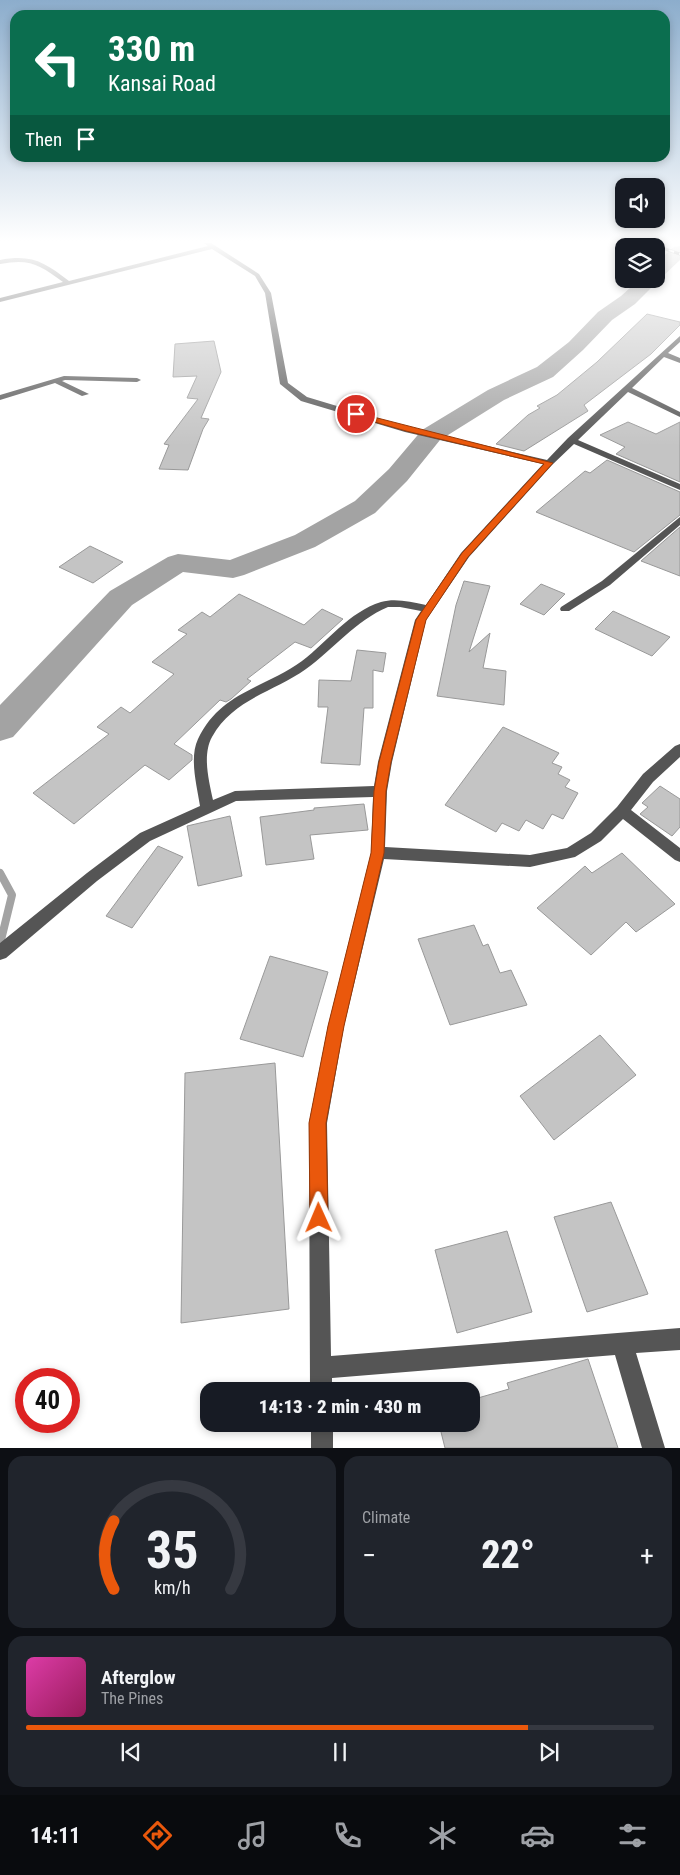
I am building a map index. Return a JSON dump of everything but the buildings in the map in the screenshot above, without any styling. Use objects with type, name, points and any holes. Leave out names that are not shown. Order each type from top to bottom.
[{"type":"street","points":[[271,311],[284,384],[304,398],[408,430],[549,463]]},
{"type":"street","points":[[322,1382],[318,1123],[336,1026],[378,853],[380,791],[421,620],[465,555],[549,463],[680,338]]},
{"type":"street","points":[[664,354],[680,361]]},
{"type":"street","points":[[0,398],[56,381],[74,378],[136,380]]},
{"type":"street","points":[[56,381],[85,394]]},
{"type":"street","points":[[626,389],[680,415]]},
{"type":"street","points":[[571,440],[680,487]]},
{"type":"street","points":[[565,609],[606,584],[680,520]]},
{"type":"street","points":[[207,808],[202,745],[219,717],[235,702],[307,663],[346,629],[376,608],[394,602],[428,610]]},
{"type":"street","points":[[378,853],[530,861],[570,853],[596,837],[622,811],[648,778],[680,749]]},
{"type":"street","points":[[0,953],[145,837],[207,808],[236,796],[380,791]]},
{"type":"street","points":[[622,811],[680,856]]},
{"type":"street","points":[[321,1368],[680,1339]]},
{"type":"street","points":[[622,1344],[654,1448]]},
{"type":"street","points":[[322,1432],[322,1448]]},
{"type":"waterway","points":[[0,728],[121,598],[178,563],[233,569],[305,541],[365,507],[398,475],[431,435],[496,395],[545,372],[576,346],[605,316],[613,311]]},
{"type":"waterway","points":[[0,873],[12,895],[0,944]]},
{"type":"route","points":[[319,1218],[318,1123],[336,1026],[378,853],[380,791],[385,762],[421,620],[465,555],[549,463],[408,430],[356,414]]}]
